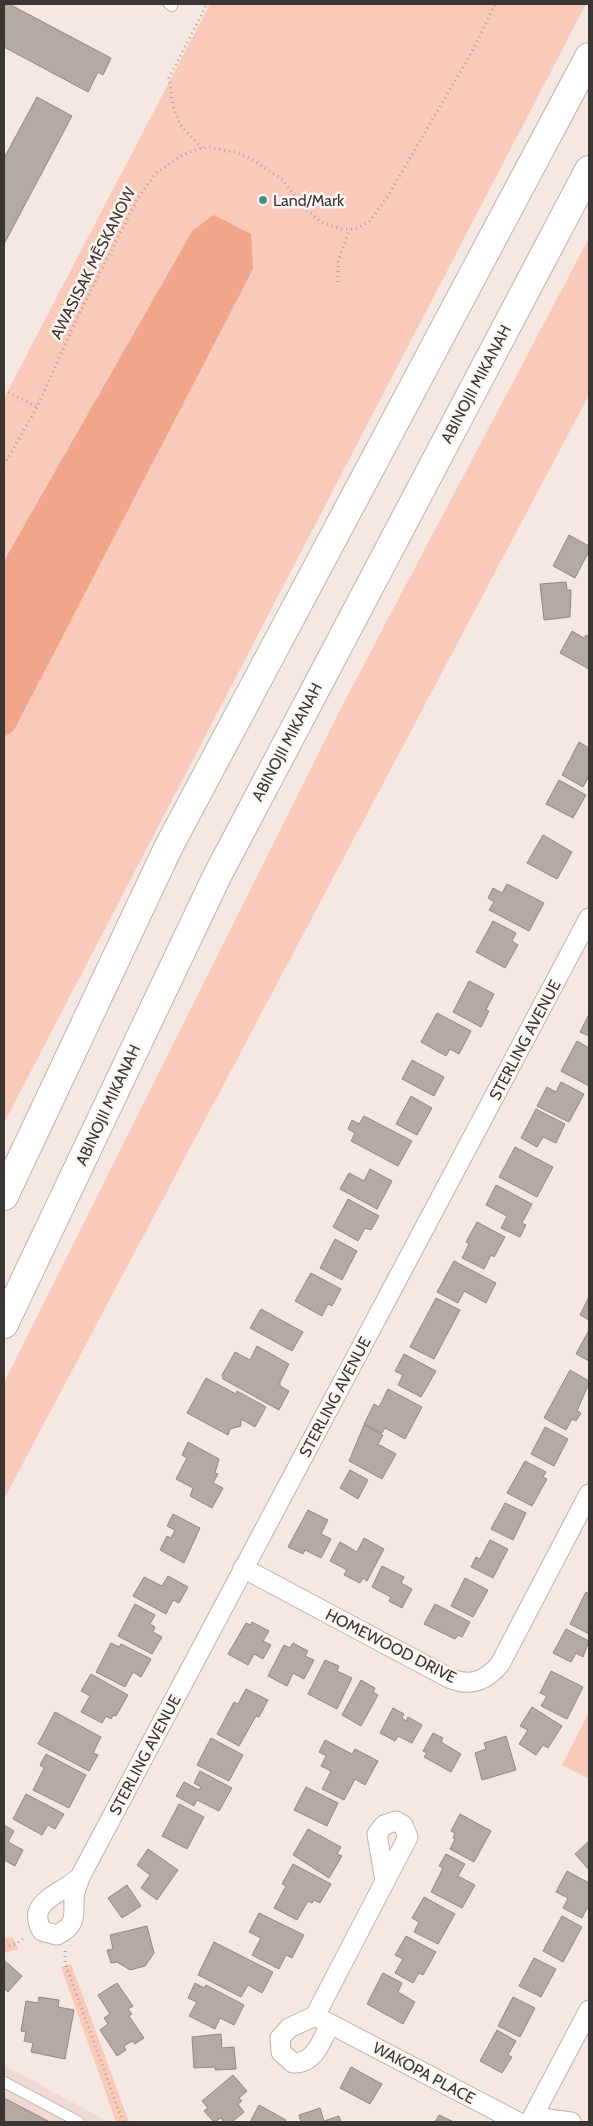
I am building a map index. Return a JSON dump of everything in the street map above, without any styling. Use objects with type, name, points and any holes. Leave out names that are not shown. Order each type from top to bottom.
[{"type":"main road","points":[[4,1196],[168,848],[589,57]]},
{"type":"main road","name":"ABINOJII MIKANAH","points":[[4,1324],[217,876],[589,170]]},
{"type":"street","name":"STERLING AVENUE","points":[[60,1934],[66,1931],[72,1923],[74,1893],[80,1877],[589,918]]},
{"type":"street","name":"HOMEWOOD DRIVE","points":[[243,1568],[449,1678],[458,1682],[475,1682],[493,1672],[500,1664],[589,1494]]},
{"type":"street","name":"STERLING AVENUE","points":[[40,1926],[36,1916],[38,1908],[69,1887],[80,1877]]},
{"type":"street","name":"WAKOPA PLACE","points":[[385,1881],[323,2020],[527,2120]]},
{"type":"street","points":[[40,1926],[50,1934],[60,1934]]},
{"type":"street","points":[[571,2122],[527,2120],[589,2010]]},
{"type":"lane","points":[[4,2082],[79,2122]]},
{"type":"path","points":[[203,148],[180,126],[173,106],[169,78],[207,4]]},
{"type":"path","points":[[338,282],[338,261],[350,229],[356,229],[370,221],[388,196],[474,48],[495,4]]},
{"type":"path","name":"AWASISAK MĒSKANOW","points":[[4,465],[37,407],[79,314],[138,198],[156,173],[181,156],[203,148],[209,147],[237,153],[253,160],[283,180],[304,208],[322,222],[341,229],[350,229]]},
{"type":"path","points":[[4,390],[37,407]]},
{"type":"path","points":[[4,1947],[16,1944],[40,1926]]},
{"type":"path","points":[[60,1934],[65,1946],[65,1963],[123,2122]]},
{"type":"shaded area","points":[[210,4],[586,4],[4,1123],[4,398]]},
{"type":"shaded area","points":[[214,215],[251,234],[253,269],[14,730],[4,737],[4,561],[193,230]]},
{"type":"shaded area","points":[[589,238],[589,395],[4,1499],[4,1383],[343,704]]},
{"type":"shaded area","points":[[589,1712],[589,1779],[562,1765]]},
{"type":"shaded area","points":[[12,1937],[19,1949],[4,1953],[4,1939]]},
{"type":"shaded area","points":[[71,1964],[129,2122],[116,2122],[61,1967]]},
{"type":"shaded area","points":[[4,2065],[109,2122],[4,2122]]},
{"type":"building","points":[[4,4],[9,4],[111,58],[103,75],[98,72],[88,92],[4,47]]},
{"type":"building","points":[[37,97],[72,116],[4,244],[4,158]]},
{"type":"building","points":[[569,535],[589,546],[589,551],[575,578],[553,566]]},
{"type":"building","points":[[566,582],[567,590],[571,590],[570,617],[544,620],[540,584]]},
{"type":"building","points":[[572,631],[584,638],[586,635],[589,637],[589,669],[560,653]]},
{"type":"building","points":[[579,742],[589,748],[589,776],[583,787],[562,775]]},
{"type":"building","points":[[559,780],[586,795],[573,818],[546,804]]},
{"type":"building","points":[[543,835],[572,852],[557,879],[527,863]]},
{"type":"building","points":[[507,884],[544,903],[529,931],[489,910],[494,902],[488,898],[493,888],[502,893]]},
{"type":"building","points":[[493,921],[516,933],[512,941],[518,945],[505,968],[476,952]]},
{"type":"building","points":[[469,981],[494,994],[486,1010],[489,1011],[481,1027],[453,1012]]},
{"type":"building","points":[[437,1013],[471,1031],[459,1054],[450,1049],[446,1056],[421,1042]]},
{"type":"building","points":[[589,1014],[589,1036],[580,1032]]},
{"type":"building","points":[[577,1041],[589,1048],[589,1086],[561,1071]]},
{"type":"building","points":[[412,1060],[444,1077],[434,1096],[402,1079]]},
{"type":"building","points":[[561,1082],[584,1094],[569,1122],[537,1106],[547,1087],[556,1092]]},
{"type":"building","points":[[411,1096],[432,1108],[417,1135],[396,1124]]},
{"type":"building","points":[[536,1109],[565,1124],[556,1143],[543,1137],[537,1147],[521,1138]]},
{"type":"building","points":[[364,1116],[412,1141],[398,1166],[351,1141],[355,1133],[348,1129],[352,1120],[359,1124]]},
{"type":"building","points":[[515,1147],[553,1167],[537,1197],[499,1177]]},
{"type":"building","points":[[370,1169],[392,1181],[377,1209],[340,1189],[349,1173],[364,1181]]},
{"type":"building","points":[[496,1185],[532,1204],[522,1223],[526,1225],[520,1237],[501,1228],[507,1216],[486,1205]]},
{"type":"building","points":[[348,1199],[379,1216],[371,1230],[365,1228],[358,1241],[333,1227]]},
{"type":"building","points":[[477,1222],[505,1237],[494,1257],[491,1255],[484,1269],[462,1258],[469,1244],[466,1242]]},
{"type":"building","points":[[335,1239],[357,1251],[342,1280],[320,1268]]},
{"type":"building","points":[[454,1261],[496,1283],[486,1303],[464,1291],[458,1303],[437,1292]]},
{"type":"building","points":[[311,1273],[341,1289],[332,1306],[328,1304],[322,1316],[295,1301]]},
{"type":"building","points":[[589,1297],[589,1320],[580,1315]]},
{"type":"building","points":[[436,1298],[460,1310],[434,1359],[410,1347]]},
{"type":"building","points":[[261,1309],[303,1332],[292,1351],[250,1328]]},
{"type":"building","points":[[589,1330],[589,1361],[576,1354]]},
{"type":"building","points":[[257,1346],[289,1364],[280,1382],[280,1386],[289,1391],[279,1410],[223,1379],[222,1375],[235,1352],[250,1360]]},
{"type":"building","points":[[404,1354],[436,1371],[421,1397],[398,1385],[403,1375],[395,1371]]},
{"type":"building","points":[[570,1370],[589,1381],[589,1383],[577,1411],[581,1413],[576,1421],[572,1419],[566,1430],[544,1418]]},
{"type":"building","points":[[206,1378],[236,1394],[237,1391],[266,1407],[255,1427],[241,1419],[241,1426],[230,1429],[228,1435],[187,1413]]},
{"type":"building","points":[[388,1389],[422,1407],[405,1439],[385,1428],[382,1433],[364,1424],[374,1404],[379,1407]]},
{"type":"building","points":[[364,1425],[383,1435],[378,1444],[396,1454],[382,1479],[349,1461]]},
{"type":"building","points":[[545,1427],[568,1439],[554,1466],[531,1454]]},
{"type":"building","points":[[188,1442],[219,1459],[215,1473],[218,1474],[213,1483],[223,1488],[212,1508],[190,1496],[193,1488],[176,1479],[187,1458],[182,1455]]},
{"type":"building","points":[[525,1461],[546,1472],[543,1477],[547,1479],[532,1506],[507,1493]]},
{"type":"building","points":[[350,1470],[368,1480],[358,1499],[340,1488]]},
{"type":"building","points":[[505,1503],[526,1513],[513,1540],[491,1529]]},
{"type":"building","points":[[308,1510],[328,1520],[321,1534],[331,1539],[321,1558],[305,1550],[303,1554],[288,1547]]},
{"type":"building","points":[[173,1514],[200,1528],[184,1563],[160,1550],[167,1536],[171,1538],[175,1530],[167,1526]]},
{"type":"building","points":[[364,1538],[384,1549],[367,1581],[363,1578],[360,1583],[344,1575],[347,1570],[330,1561],[340,1542],[357,1552]]},
{"type":"building","points":[[490,1540],[508,1549],[493,1578],[471,1567],[476,1557],[480,1559]]},
{"type":"building","points":[[382,1566],[404,1577],[401,1583],[412,1589],[402,1608],[389,1601],[391,1597],[372,1587]]},
{"type":"building","points":[[168,1576],[188,1587],[179,1603],[173,1600],[166,1614],[133,1596],[144,1577],[162,1586]]},
{"type":"building","points":[[465,1578],[488,1590],[473,1617],[451,1606]]},
{"type":"building","points":[[586,1592],[589,1594],[589,1634],[570,1624]]},
{"type":"building","points":[[135,1604],[155,1615],[150,1624],[155,1627],[153,1632],[162,1637],[152,1654],[118,1636]]},
{"type":"building","points":[[435,1604],[470,1622],[462,1637],[458,1635],[455,1639],[424,1624]]},
{"type":"building","points":[[252,1622],[269,1631],[263,1641],[271,1645],[263,1659],[254,1654],[248,1665],[228,1654],[246,1623],[250,1625]]},
{"type":"building","points":[[566,1629],[589,1641],[583,1657],[576,1653],[571,1662],[553,1653]]},
{"type":"building","points":[[111,1643],[119,1647],[121,1644],[151,1659],[141,1677],[133,1672],[125,1687],[96,1672]]},
{"type":"building","points":[[293,1643],[308,1651],[305,1656],[314,1660],[304,1679],[293,1673],[287,1686],[268,1676],[284,1645],[290,1648]]},
{"type":"building","points":[[325,1660],[339,1666],[337,1671],[352,1678],[337,1709],[308,1694]]},
{"type":"building","points":[[551,1671],[583,1687],[567,1719],[541,1706],[547,1696],[540,1693]]},
{"type":"building","points":[[91,1674],[128,1695],[116,1716],[113,1715],[111,1719],[106,1716],[102,1723],[81,1712],[90,1696],[81,1691]]},
{"type":"building","points":[[361,1680],[375,1688],[373,1692],[378,1695],[361,1726],[342,1715]]},
{"type":"building","points":[[246,1689],[268,1700],[259,1717],[256,1716],[239,1746],[217,1734],[234,1702],[238,1704]]},
{"type":"building","points":[[532,1707],[562,1726],[548,1748],[543,1745],[536,1755],[519,1744],[528,1730],[520,1726]]},
{"type":"building","points":[[393,1708],[404,1714],[402,1718],[406,1721],[408,1717],[422,1725],[412,1743],[398,1736],[395,1741],[380,1733]]},
{"type":"building","points":[[55,1712],[101,1737],[93,1753],[98,1755],[89,1771],[38,1744]]},
{"type":"building","points":[[433,1733],[443,1738],[441,1742],[461,1754],[451,1772],[424,1757],[427,1753],[423,1751]]},
{"type":"building","points":[[506,1736],[516,1770],[482,1780],[475,1753],[486,1749],[484,1743]]},
{"type":"building","points":[[211,1738],[243,1755],[229,1781],[197,1765]]},
{"type":"building","points":[[325,1740],[352,1754],[355,1749],[378,1761],[365,1785],[355,1779],[344,1800],[322,1789],[331,1771],[321,1766],[326,1756],[319,1752]]},
{"type":"building","points":[[46,1754],[86,1775],[69,1808],[33,1790],[44,1768],[40,1765]]},
{"type":"building","points":[[200,1771],[232,1788],[219,1811],[197,1800],[194,1806],[176,1796],[184,1782],[199,1790],[201,1787],[194,1783]]},
{"type":"building","points":[[306,1787],[338,1803],[327,1826],[294,1810]]},
{"type":"building","points":[[26,1794],[64,1814],[55,1829],[48,1825],[42,1835],[13,1819]]},
{"type":"building","points":[[179,1804],[204,1817],[187,1849],[162,1836]]},
{"type":"building","points":[[460,1814],[491,1831],[474,1862],[450,1849],[455,1839],[453,1838],[455,1833],[451,1831]]},
{"type":"building","points":[[4,1825],[14,1831],[8,1842],[23,1850],[15,1866],[4,1860]]},
{"type":"building","points":[[308,1829],[341,1847],[337,1854],[342,1856],[329,1878],[293,1855]]},
{"type":"building","points":[[589,1841],[589,1870],[575,1854]]},
{"type":"building","points":[[148,1849],[178,1870],[157,1900],[141,1888],[150,1875],[137,1865]]},
{"type":"building","points":[[446,1854],[465,1864],[458,1876],[475,1885],[462,1908],[431,1892],[443,1868],[439,1866]]},
{"type":"building","points":[[293,1864],[331,1884],[320,1903],[314,1900],[312,1903],[308,1901],[297,1920],[274,1908],[286,1886],[282,1884]]},
{"type":"building","points":[[567,1871],[589,1883],[589,1909],[587,1908],[582,1918],[563,1908],[568,1898],[556,1892]]},
{"type":"building","points":[[127,1885],[141,1906],[122,1918],[108,1898]]},
{"type":"building","points":[[424,1897],[455,1914],[438,1944],[414,1932],[419,1922],[412,1918]]},
{"type":"building","points":[[259,1913],[304,1935],[292,1958],[286,1955],[279,1969],[252,1955],[261,1938],[249,1932]]},
{"type":"building","points":[[562,1916],[582,1927],[563,1962],[543,1951]]},
{"type":"building","points":[[147,1926],[154,1953],[145,1966],[130,1970],[117,1962],[111,1963],[107,1950],[113,1949],[110,1935]]},
{"type":"building","points":[[406,1936],[436,1952],[423,1975],[419,1973],[413,1983],[395,1973],[403,1959],[395,1955]]},
{"type":"building","points":[[214,1942],[273,1972],[262,1993],[248,1985],[241,1997],[198,1975]]},
{"type":"building","points":[[534,1958],[556,1969],[541,1997],[519,1986]]},
{"type":"building","points":[[4,1960],[22,1976],[8,1992],[4,1988]]},
{"type":"building","points":[[383,1973],[402,1983],[398,1992],[415,2002],[403,2024],[367,2004]]},
{"type":"building","points":[[117,1983],[133,2006],[128,2009],[132,2014],[129,2016],[144,2038],[135,2044],[132,2041],[124,2046],[126,2050],[117,2056],[100,2030],[108,2024],[104,2018],[110,2014],[98,1995]]},
{"type":"building","points":[[195,1983],[204,1988],[206,1985],[244,2005],[234,2025],[220,2018],[215,2029],[189,2016],[197,2002],[188,1998]]},
{"type":"building","points":[[39,1997],[59,2000],[58,2007],[74,2010],[65,2059],[31,2052],[33,2043],[24,2041],[26,2032],[21,2031],[26,2001],[38,2003]]},
{"type":"building","points":[[513,1997],[535,2008],[520,2037],[498,2026]]},
{"type":"building","points":[[497,2030],[516,2041],[508,2055],[512,2057],[502,2073],[480,2061]]},
{"type":"building","points":[[221,2034],[222,2048],[234,2047],[236,2069],[194,2068],[192,2037]]},
{"type":"building","points":[[351,2067],[382,2084],[370,2104],[340,2088]]},
{"type":"building","points":[[233,2075],[247,2091],[239,2098],[242,2101],[238,2104],[244,2112],[232,2122],[224,2122],[221,2118],[214,2122],[204,2111],[208,2108],[202,2101]]},
{"type":"building","points":[[4,2098],[50,2122],[4,2122]]},
{"type":"building","points":[[259,2105],[286,2120],[284,2122],[250,2122]]},
{"type":"building","points":[[320,2108],[324,2121],[339,2116],[341,2122],[301,2122],[299,2115]]},
{"type":"building","points":[[439,2115],[454,2122],[435,2122]]},
{"type":"place","name":"Land/Mark","points":[[263,200]]}]
